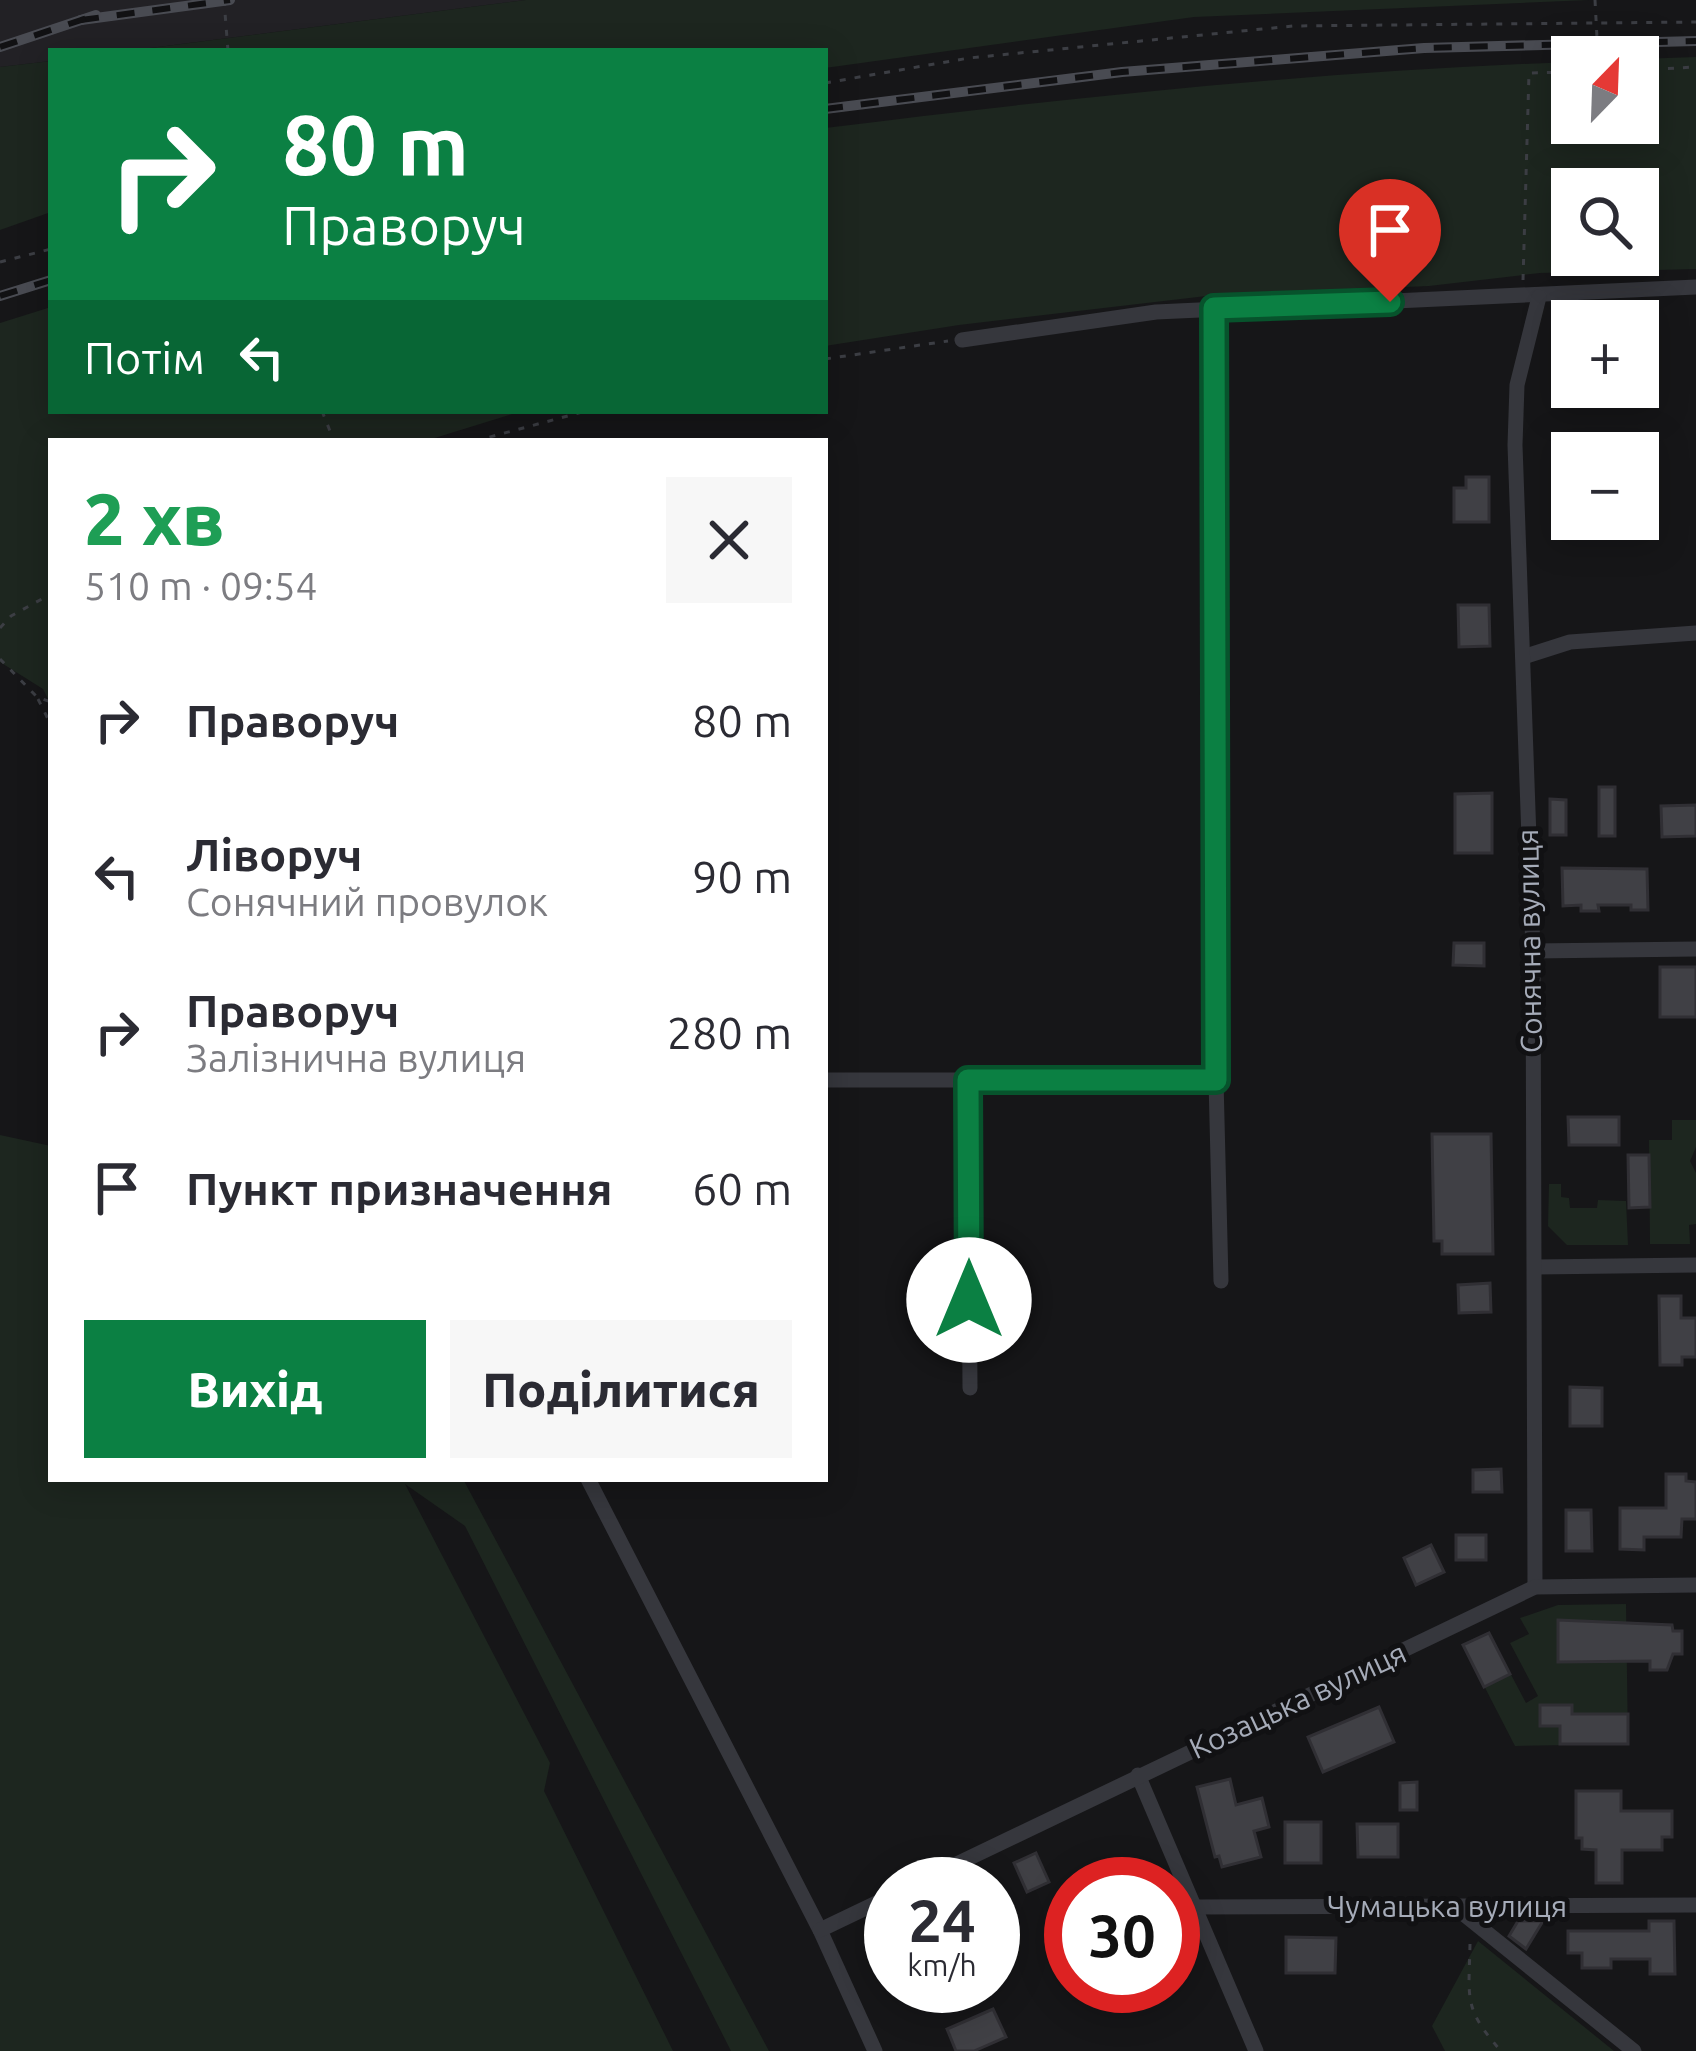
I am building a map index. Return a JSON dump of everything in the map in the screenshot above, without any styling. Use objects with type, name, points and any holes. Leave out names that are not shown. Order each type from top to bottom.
[{"type":"street","points":[[962,340],[1156,312],[1696,287]]},
{"type":"street","name":"Сонячна вулиця","points":[[1531,297],[1517,385],[1515,445],[1533,951],[1535,1587]]},
{"type":"street","points":[[1214,308],[1221,1282]]},
{"type":"street","points":[[1523,657],[1570,642],[1696,633]]},
{"type":"street","points":[[1533,951],[1696,949]]},
{"type":"street","points":[[828,1080],[1216,1080]]},
{"type":"street","points":[[968,1080],[970,1388]]},
{"type":"street","points":[[1536,1267],[1696,1265]]},
{"type":"street","points":[[590,1482],[820,1930],[875,2051]]},
{"type":"street","name":"Козацька вулиця","points":[[970,1857],[1535,1587],[1696,1585]]},
{"type":"street","points":[[1138,1775],[1175,1857]]},
{"type":"street","name":"Чумацька вулиця","points":[[1200,1907],[1696,1905]]},
{"type":"street","points":[[1456,1907],[1634,2051]]},
{"type":"street","points":[[820,1930],[864,1909]]},
{"type":"street","points":[[1200,1915],[1225,1986],[1256,2051]]},
{"type":"path","points":[[224,0],[228,48]]},
{"type":"path","points":[[1595,0],[1597,36]]},
{"type":"path","points":[[828,82],[969,58],[1293,26],[1696,22]]},
{"type":"path","points":[[1659,70],[1695,70]]},
{"type":"path","points":[[1531,297],[1529,73],[1551,72]]},
{"type":"path","points":[[0,262],[48,250]]},
{"type":"path","points":[[828,358],[962,340]]},
{"type":"path","points":[[486,438],[575,414]]},
{"type":"path","points":[[0,628],[48,595]]},
{"type":"path","points":[[0,659],[37,698],[48,719]]},
{"type":"path","points":[[37,698],[48,701]]},
{"type":"path","points":[[1471,1920],[1468,2005],[1501,2051]]},
{"type":"shaded area","points":[[0,0],[526,0],[150,48],[48,48],[48,61],[0,67]]},
{"type":"shaded area","points":[[526,0],[1589,0],[1194,17],[828,68],[828,48],[150,48]]},
{"type":"shaded area","points":[[1696,57],[1696,269],[1659,270],[1659,168],[1551,168],[1551,273],[1429,286],[1215,295],[828,346],[828,128],[1384,72],[1551,63],[1551,144],[1659,144],[1659,58]]},
{"type":"shaded area","points":[[48,61],[48,213],[0,230],[0,67]]},
{"type":"shaded area","points":[[48,308],[48,414],[512,414],[435,438],[48,438],[48,699],[43,689],[0,662],[0,323]]},
{"type":"shaded area","points":[[1672,1120],[1696,1120],[1696,1147],[1690,1161],[1696,1173],[1696,1224],[1689,1225],[1690,1244],[1650,1244],[1649,1140],[1672,1140]]},
{"type":"shaded area","points":[[0,1135],[48,1145],[48,1482],[465,1482],[769,2051],[731,2051],[465,1526],[405,1484],[550,1763],[544,1791],[673,2051],[0,2051]]},
{"type":"shaded area","points":[[1549,1184],[1561,1184],[1561,1197],[1569,1198],[1570,1208],[1597,1208],[1598,1200],[1626,1201],[1628,1245],[1567,1245],[1548,1226]]},
{"type":"shaded area","points":[[1626,1604],[1628,1744],[1515,1746],[1463,1645],[1489,1633],[1526,1703],[1538,1696],[1510,1643],[1529,1634],[1520,1618],[1558,1605]]},
{"type":"shaded area","points":[[1478,1941],[1614,2051],[1445,2051],[1432,2026]]},
{"type":"building","points":[[1466,477],[1489,477],[1489,522],[1454,522],[1454,488],[1466,488]]},
{"type":"building","points":[[1458,605],[1489,605],[1490,646],[1459,647]]},
{"type":"building","points":[[1599,787],[1615,787],[1615,836],[1599,836]]},
{"type":"building","points":[[1492,793],[1492,853],[1455,853],[1455,794]]},
{"type":"building","points":[[1550,799],[1566,800],[1566,835],[1550,835]]},
{"type":"building","points":[[1696,805],[1696,836],[1662,837],[1661,806]]},
{"type":"building","points":[[1562,868],[1647,869],[1648,910],[1631,910],[1631,905],[1598,905],[1599,911],[1563,906]]},
{"type":"building","points":[[1454,943],[1484,943],[1484,966],[1453,965]]},
{"type":"building","points":[[1660,967],[1696,967],[1696,1017],[1660,1017]]},
{"type":"building","points":[[1568,1117],[1619,1117],[1619,1145],[1569,1145]]},
{"type":"building","points":[[1432,1134],[1491,1134],[1493,1254],[1442,1254],[1442,1241],[1434,1241]]},
{"type":"building","points":[[1628,1155],[1649,1155],[1650,1207],[1629,1208]]},
{"type":"building","points":[[1490,1283],[1491,1312],[1459,1313],[1458,1285]]},
{"type":"building","points":[[1659,1296],[1681,1296],[1681,1318],[1696,1318],[1696,1357],[1682,1357],[1682,1365],[1660,1365]]},
{"type":"building","points":[[1570,1387],[1602,1388],[1602,1426],[1570,1426]]},
{"type":"building","points":[[1501,1469],[1502,1492],[1473,1492],[1473,1470]]},
{"type":"building","points":[[1666,1474],[1686,1474],[1686,1481],[1696,1482],[1696,1519],[1682,1519],[1681,1537],[1644,1537],[1644,1550],[1620,1549],[1620,1508],[1666,1508]]},
{"type":"building","points":[[1566,1510],[1591,1510],[1592,1551],[1566,1551]]},
{"type":"building","points":[[1456,1535],[1486,1535],[1486,1560],[1456,1560]]},
{"type":"building","points":[[1431,1545],[1444,1572],[1416,1585],[1404,1558]]},
{"type":"building","points":[[1558,1620],[1672,1625],[1673,1631],[1682,1631],[1682,1654],[1673,1654],[1667,1670],[1650,1670],[1650,1661],[1558,1662]]},
{"type":"building","points":[[1489,1633],[1510,1674],[1484,1687],[1463,1645]]},
{"type":"building","points":[[1540,1705],[1572,1705],[1572,1714],[1628,1714],[1628,1744],[1560,1744],[1560,1726],[1540,1726]]},
{"type":"building","points":[[1379,1707],[1394,1742],[1323,1772],[1308,1737]]},
{"type":"building","points":[[1230,1779],[1236,1805],[1262,1798],[1269,1827],[1254,1831],[1261,1857],[1222,1867],[1219,1856],[1215,1857],[1197,1787]]},
{"type":"building","points":[[1417,1782],[1417,1810],[1400,1810],[1400,1783]]},
{"type":"building","points":[[1576,1791],[1621,1791],[1621,1811],[1672,1811],[1672,1837],[1662,1837],[1662,1850],[1622,1850],[1622,1883],[1596,1883],[1596,1850],[1582,1849],[1582,1838],[1576,1838]]},
{"type":"building","points":[[1285,1822],[1321,1822],[1321,1863],[1285,1863]]},
{"type":"building","points":[[1357,1824],[1398,1824],[1398,1857],[1358,1857]]},
{"type":"building","points":[[1036,1853],[1044,1884],[1027,1892],[1020,1860]]},
{"type":"building","points":[[1518,1921],[1543,1921],[1526,1949],[1509,1936]]},
{"type":"building","points":[[1649,1921],[1674,1921],[1675,1974],[1650,1974],[1650,1959],[1611,1959],[1611,1968],[1582,1968],[1582,1953],[1568,1953],[1568,1931],[1649,1931]]},
{"type":"building","points":[[1286,1937],[1336,1938],[1335,1973],[1286,1973]]},
{"type":"building","points":[[995,2013],[1006,2037],[974,2051],[956,2051],[947,2029]]},
{"type":"railway","points":[[81,20],[230,0]]},
{"type":"railway","points":[[0,47],[96,15]]},
{"type":"railway","points":[[828,109],[1122,72],[1424,48],[1696,41]]},
{"type":"railway","points":[[0,296],[48,281]]},
{"type":"route","points":[[969,1300],[968,1080],[1216,1080],[1214,308],[1390,302]]}]
